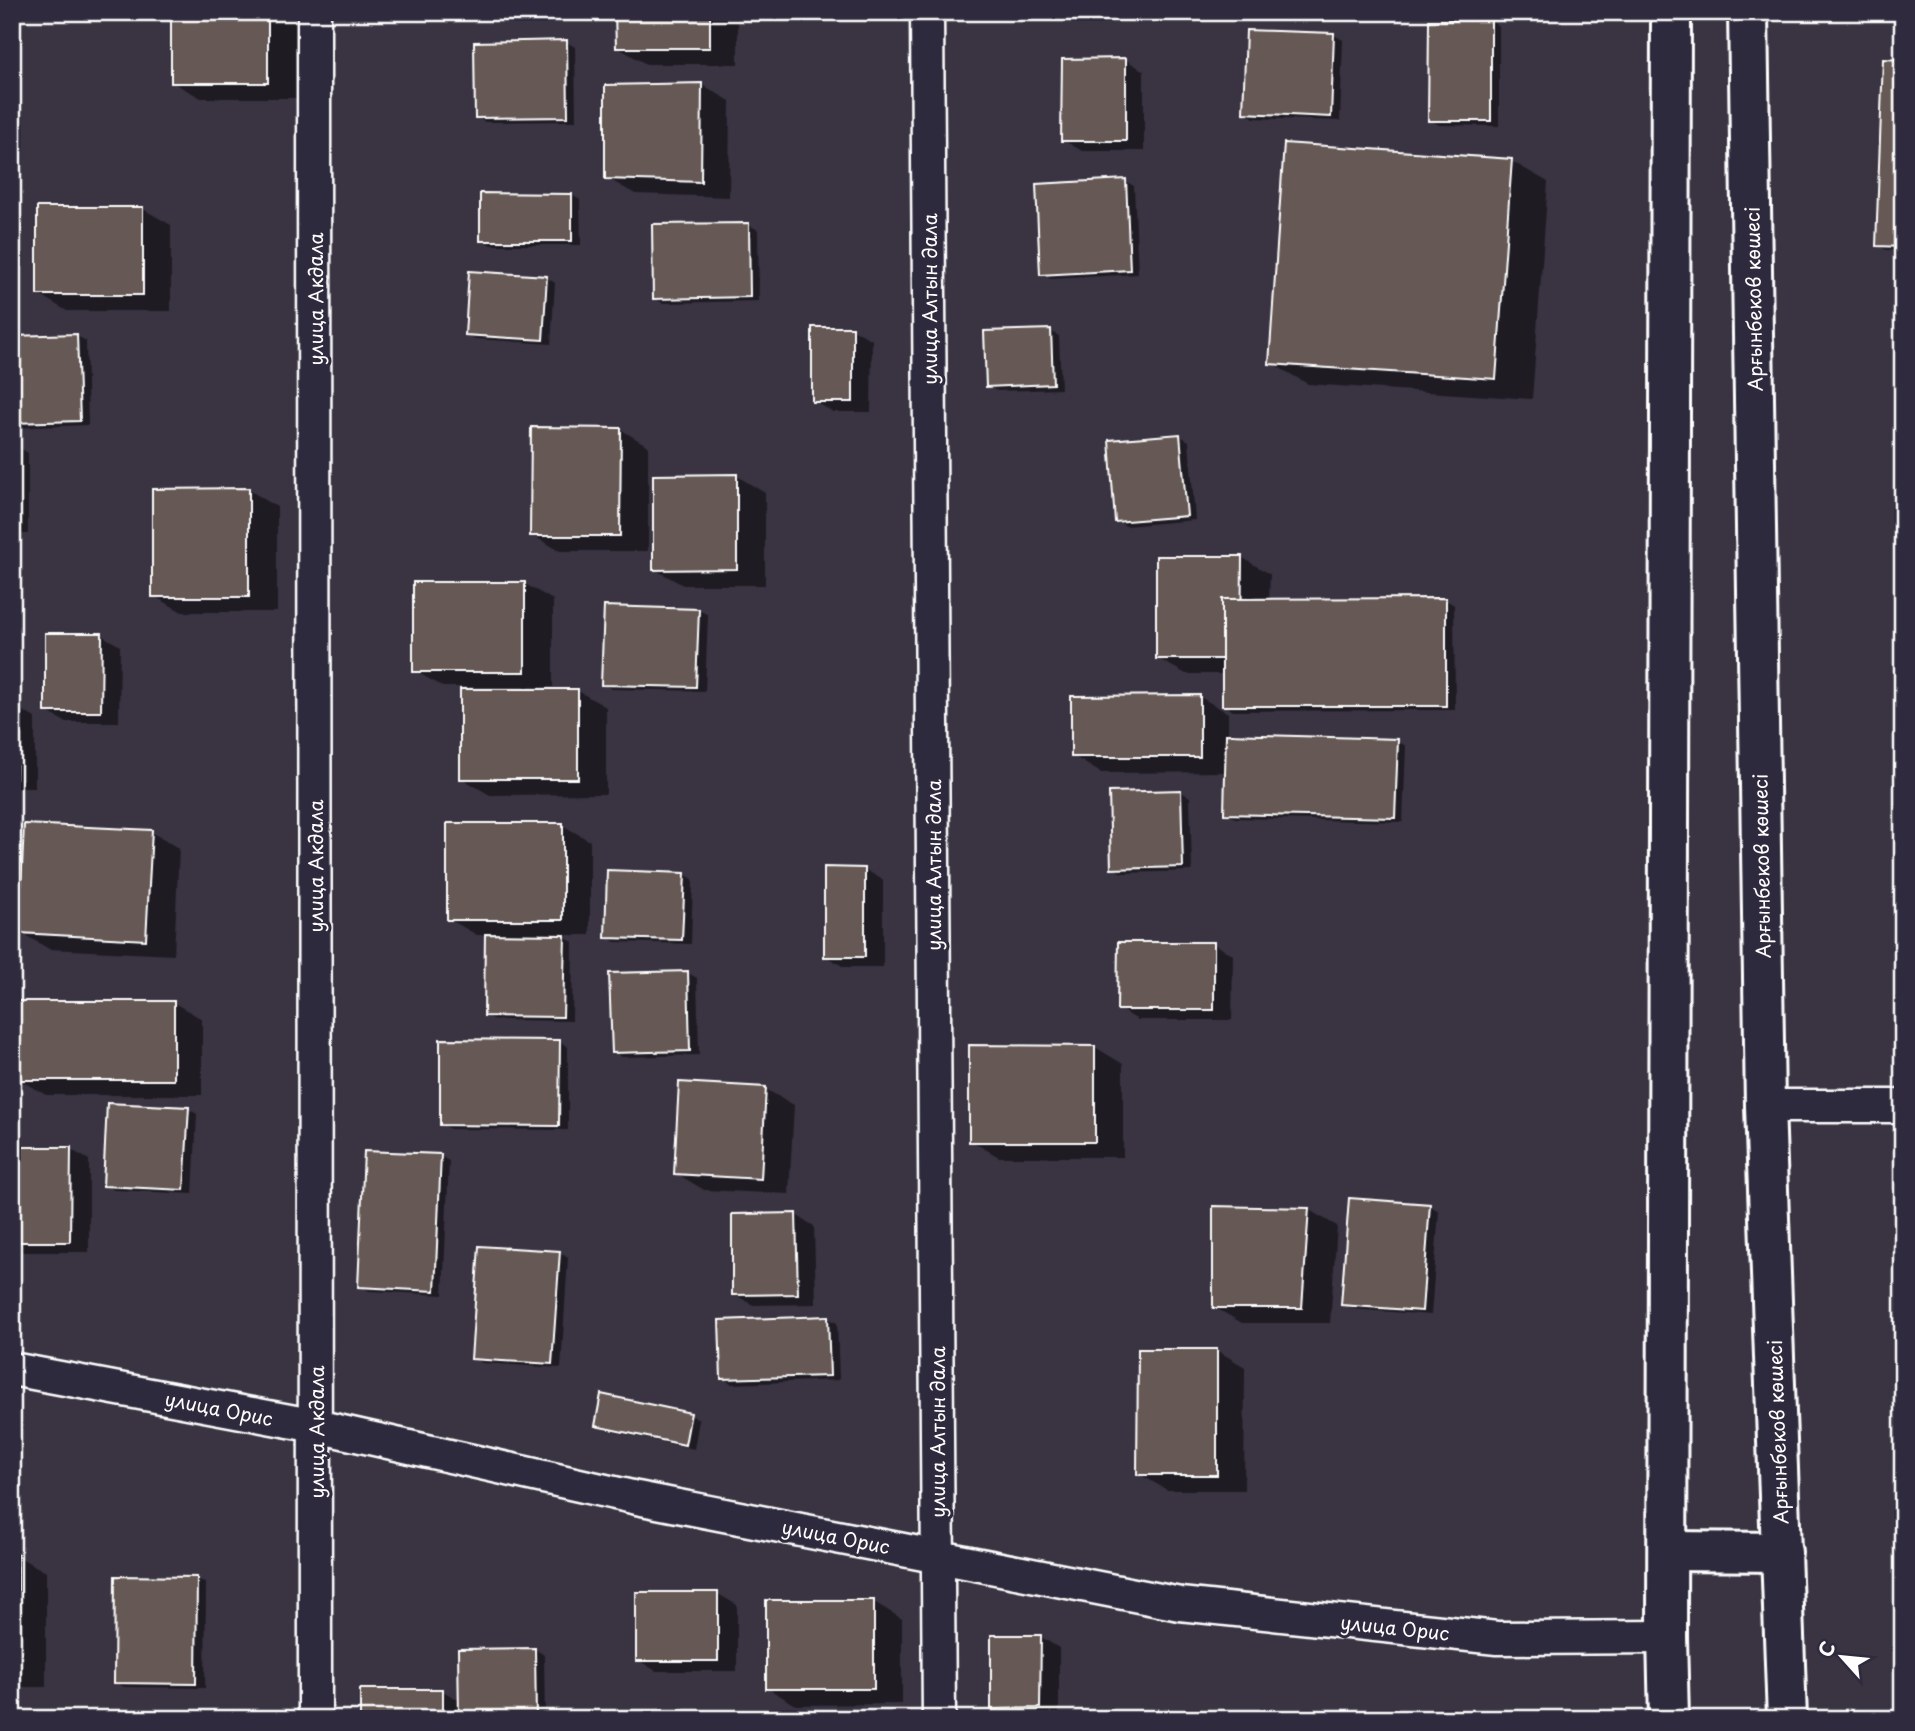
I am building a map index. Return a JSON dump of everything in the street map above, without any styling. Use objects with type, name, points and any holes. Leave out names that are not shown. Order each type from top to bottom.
[{"type":"main road","points":[[1669,1719],[1671,12]]},
{"type":"main road","name":"Арғынбеков көшесі","points":[[1748,12],[1765,1106],[1787,1719]]},
{"type":"main road","points":[[1668,1551],[1782,1552]]},
{"type":"street","name":"улица Акдала","points":[[314,12],[315,1719]]},
{"type":"street","name":"улица Алтын дала","points":[[928,12],[939,1719]]},
{"type":"street","points":[[1765,1106],[1903,1106]]},
{"type":"street","name":"улица Орис","points":[[12,1369],[316,1426],[637,1498],[1180,1604],[1497,1638],[1667,1637]]},
{"type":"building","points":[[171,12],[268,12],[268,83],[171,83]]},
{"type":"building","points":[[615,12],[710,12],[710,48],[616,48]]},
{"type":"building","points":[[1429,20],[1491,20],[1491,121],[1428,121]]},
{"type":"building","points":[[1246,30],[1334,33],[1331,117],[1243,113]]},
{"type":"building","points":[[567,40],[568,117],[475,118],[474,42]]},
{"type":"building","points":[[1126,58],[1126,141],[1061,141],[1062,59]]},
{"type":"building","points":[[1883,59],[1903,60],[1903,247],[1876,246]]},
{"type":"building","points":[[702,83],[701,182],[605,179],[605,85]]},
{"type":"building","points":[[1284,143],[1512,159],[1496,379],[1269,364]]},
{"type":"building","points":[[1126,179],[1130,270],[1040,275],[1036,184]]},
{"type":"building","points":[[480,193],[572,194],[572,241],[480,241]]},
{"type":"building","points":[[37,207],[143,207],[143,295],[37,295]]},
{"type":"building","points":[[749,223],[750,297],[653,299],[652,224]]},
{"type":"building","points":[[469,271],[547,276],[543,340],[465,335]]},
{"type":"building","points":[[812,327],[853,327],[853,402],[812,402]]},
{"type":"building","points":[[1051,329],[1053,384],[986,387],[984,331]]},
{"type":"building","points":[[77,334],[80,421],[12,423],[12,336]]},
{"type":"building","points":[[531,427],[621,428],[620,536],[530,536]]},
{"type":"building","points":[[1180,434],[1187,516],[1115,522],[1109,440]]},
{"type":"building","points":[[737,474],[737,569],[653,570],[653,475]]},
{"type":"building","points":[[249,488],[249,597],[152,597],[152,489]]},
{"type":"building","points":[[1156,556],[1242,556],[1241,659],[1156,659]]},
{"type":"building","points":[[413,582],[525,582],[525,672],[413,672]]},
{"type":"building","points":[[1446,598],[1446,706],[1222,706],[1222,599]]},
{"type":"building","points":[[604,606],[699,609],[696,687],[601,685]]},
{"type":"building","points":[[45,633],[102,633],[101,712],[45,712]]},
{"type":"building","points":[[460,689],[578,689],[578,779],[460,779]]},
{"type":"building","points":[[1200,695],[1200,757],[1071,757],[1071,696]]},
{"type":"building","points":[[12,705],[17,705],[16,778],[12,778]]},
{"type":"building","points":[[1226,734],[1398,739],[1395,818],[1224,814]]},
{"type":"building","points":[[1181,790],[1183,867],[1111,869],[1109,792]]},
{"type":"building","points":[[447,823],[563,823],[563,920],[447,920]]},
{"type":"building","points":[[24,824],[152,830],[146,940],[19,933]]},
{"type":"building","points":[[824,867],[865,868],[865,957],[824,957]]},
{"type":"building","points":[[607,870],[685,873],[682,940],[605,938]]},
{"type":"building","points":[[485,934],[565,935],[563,1017],[484,1016]]},
{"type":"building","points":[[1118,942],[1214,942],[1214,1010],[1117,1010]]},
{"type":"building","points":[[688,971],[690,1051],[612,1053],[609,973]]},
{"type":"building","points":[[16,1001],[174,1001],[174,1080],[16,1080]]},
{"type":"building","points":[[440,1039],[560,1040],[559,1126],[440,1125]]},
{"type":"building","points":[[969,1045],[1095,1046],[1095,1142],[969,1142]]},
{"type":"building","points":[[679,1082],[766,1087],[761,1179],[674,1174]]},
{"type":"building","points":[[107,1103],[189,1107],[184,1190],[103,1186]]},
{"type":"building","points":[[12,1147],[71,1147],[70,1242],[12,1242]]},
{"type":"building","points":[[364,1151],[441,1154],[435,1291],[358,1287]]},
{"type":"building","points":[[1349,1198],[1430,1204],[1422,1311],[1341,1305]]},
{"type":"building","points":[[1213,1206],[1309,1208],[1302,1308],[1213,1308]]},
{"type":"building","points":[[796,1213],[798,1294],[732,1295],[732,1214]]},
{"type":"building","points":[[479,1246],[560,1251],[552,1364],[471,1359]]},
{"type":"building","points":[[828,1316],[830,1376],[721,1379],[719,1320]]},
{"type":"building","points":[[1138,1349],[1217,1349],[1217,1475],[1137,1475]]},
{"type":"building","points":[[601,1394],[691,1413],[685,1445],[595,1426]]},
{"type":"building","points":[[12,1554],[18,1554],[18,1672],[12,1672]]},
{"type":"building","points":[[115,1576],[197,1577],[196,1684],[114,1683]]},
{"type":"building","points":[[636,1592],[718,1592],[718,1661],[636,1661]]},
{"type":"building","points":[[766,1600],[874,1600],[874,1689],[766,1689]]},
{"type":"building","points":[[991,1635],[1041,1635],[1040,1708],[991,1709]]},
{"type":"building","points":[[535,1648],[536,1719],[459,1719],[458,1649]]},
{"type":"building","points":[[360,1689],[443,1689],[443,1719],[360,1719]]}]
